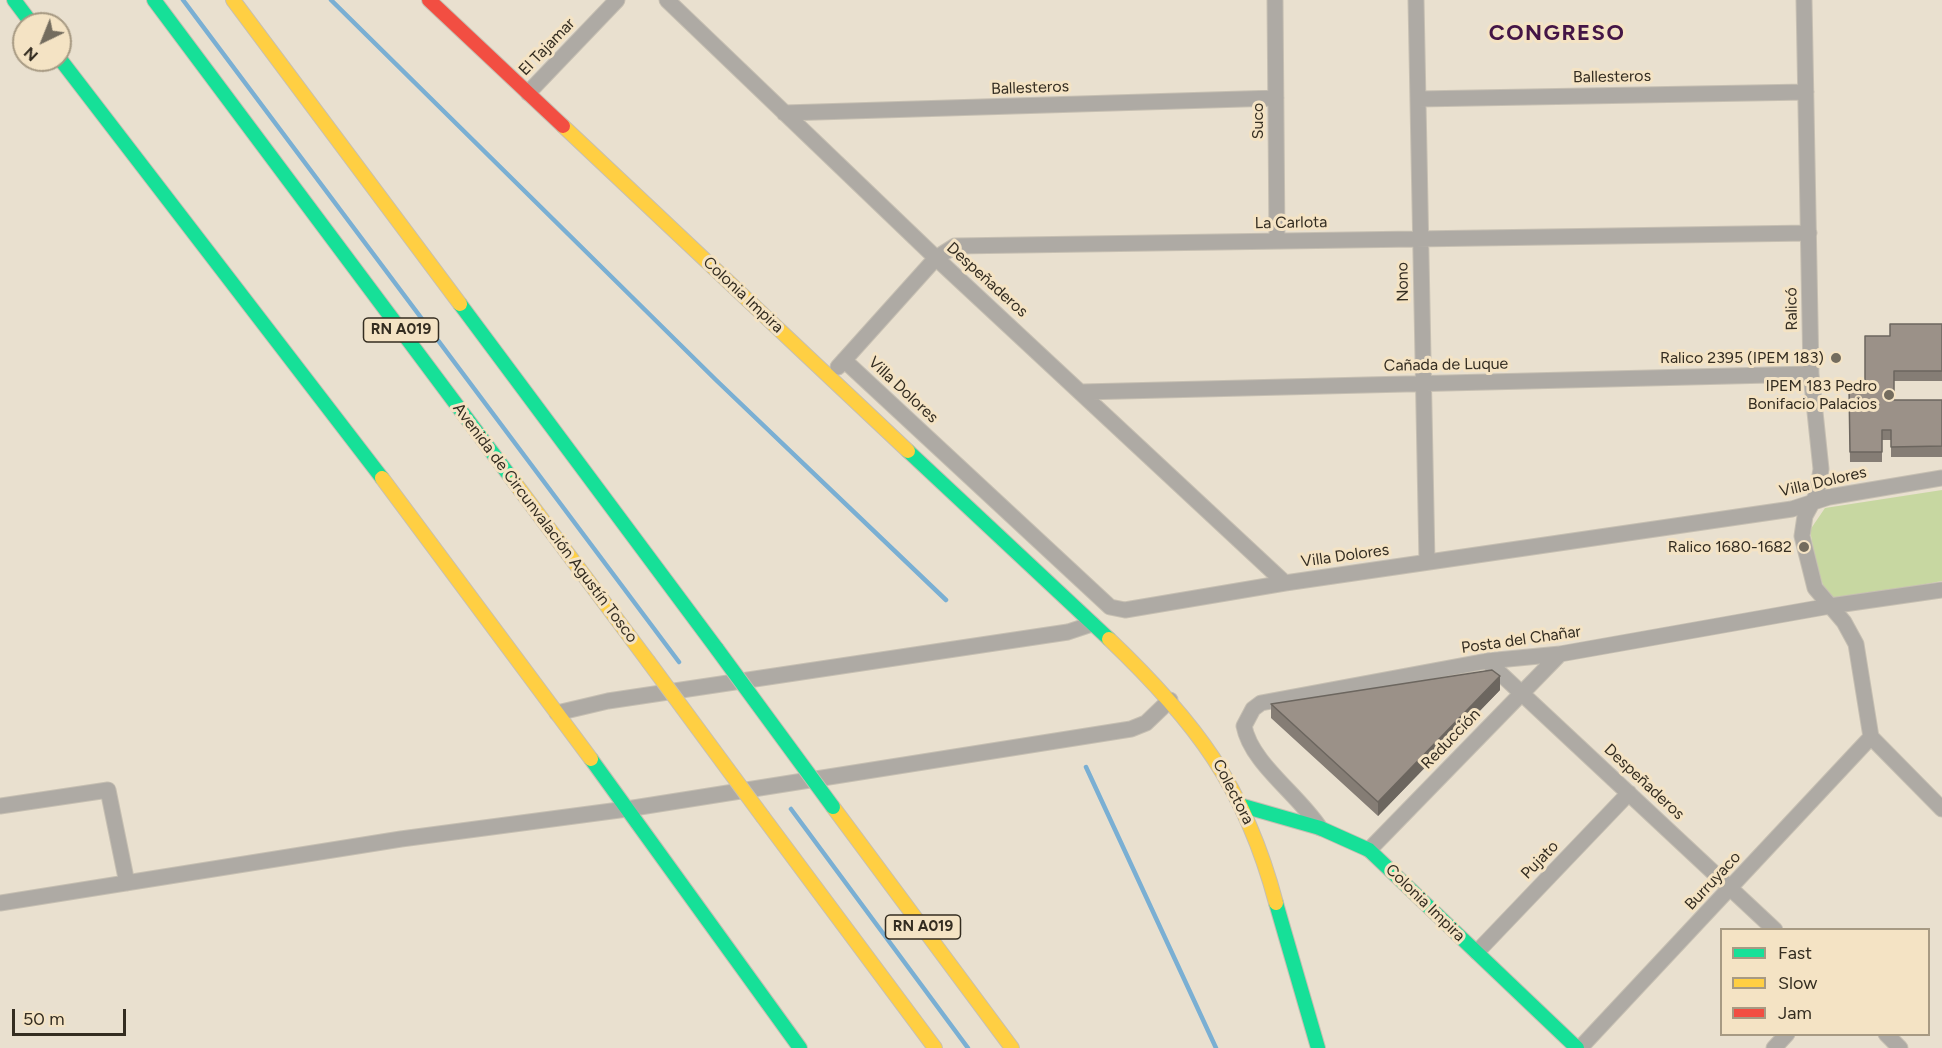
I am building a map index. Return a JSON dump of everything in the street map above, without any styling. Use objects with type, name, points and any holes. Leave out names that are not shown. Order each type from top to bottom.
[{"type":"main road","points":[[14,0],[24,12]]},
{"type":"main road","name":"Avenida de Circunvalación Agustín Tosco","points":[[154,0],[935,1048]]},
{"type":"main road","name":"RN A019","points":[[233,0],[1012,1048]]},
{"type":"main road","name":"Colonia Impira","points":[[429,0],[830,376],[1055,591]]},
{"type":"main road","points":[[70,72],[197,232],[557,713],[800,1048]]},
{"type":"main road","name":"Colectora","points":[[1055,591],[1170,700],[1210,748],[1243,806],[1261,850],[1318,1048]]},
{"type":"main road","name":"Colonia Impira","points":[[1243,806],[1320,828],[1369,850],[1579,1048]]},
{"type":"street","name":"El Tajamar","points":[[528,93],[617,0]]},
{"type":"street","name":"Despeñaderos","points":[[667,0],[936,258],[1285,583]]},
{"type":"street","name":"Suco","points":[[1275,0],[1277,241]]},
{"type":"street","name":"Nono","points":[[1416,0],[1427,562]]},
{"type":"street","name":"Ralicó","points":[[1804,0],[1811,374],[1821,469],[1819,488],[1805,516],[1802,536],[1815,588],[1845,622],[1856,644],[1871,737]]},
{"type":"street","name":"Ballesteros","points":[[1418,99],[1806,92]]},
{"type":"street","name":"Ballesteros","points":[[784,113],[1276,98]]},
{"type":"street","name":"La Carlota","points":[[830,376],[936,258],[955,246],[1809,233]]},
{"type":"street","name":"Villa Dolores","points":[[844,360],[1110,607],[1125,610],[1285,583],[1782,511],[1829,497],[1942,478]]},
{"type":"street","name":"Cañada de Luque","points":[[1082,392],[1811,374]]},
{"type":"street","name":"Posta del Chañar","points":[[1320,828],[1305,806],[1252,751],[1244,726],[1253,709],[1261,703],[1487,661],[1560,654],[1830,606],[1942,590]]},
{"type":"street","points":[[557,713],[608,701],[1068,632],[1092,624]]},
{"type":"street","name":"Reducción","points":[[1369,850],[1560,654]]},
{"type":"street","name":"Despeñaderos","points":[[1487,661],[1773,928]]},
{"type":"street","points":[[0,903],[401,839],[627,809],[1131,729],[1146,723],[1170,700]]},
{"type":"street","points":[[1871,737],[1942,809]]},
{"type":"street","name":"Burruyaco","points":[[1579,1048],[1732,888],[1871,737]]},
{"type":"street","points":[[0,806],[108,790],[127,883]]},
{"type":"street","name":"Pujato","points":[[1477,952],[1629,793]]},
{"type":"street","points":[[1774,1048],[1786,1036]]},
{"type":"street","points":[[1887,1036],[1900,1048]]},
{"type":"green space","points":[[1942,490],[1942,581],[1829,602],[1816,565],[1810,530],[1825,508]]},
{"type":"building","points":[[1890,324],[1942,324],[1942,371],[1894,371],[1894,400],[1942,400],[1942,446],[1891,447],[1891,430],[1882,430],[1882,452],[1850,452],[1849,386],[1865,386],[1865,336],[1890,336]]},
{"type":"building","points":[[1492,670],[1500,676],[1378,802],[1271,704]]},
{"type":"waterway","points":[[183,0],[679,662]]},
{"type":"waterway","points":[[331,0],[716,380],[946,600]]},
{"type":"waterway","points":[[1086,767],[1216,1048]]},
{"type":"waterway","points":[[791,809],[968,1048]]},
{"type":"traffic: fast","points":[[14,0],[23,12]]},
{"type":"traffic: fast","points":[[154,0],[515,483]]},
{"type":"traffic: fast","points":[[70,72],[382,478]]},
{"type":"traffic: fast","points":[[460,304],[717,649]]},
{"type":"traffic: fast","points":[[908,451],[1109,639]]},
{"type":"traffic: fast","points":[[717,649],[833,807]]},
{"type":"traffic: fast","points":[[591,759],[800,1048]]},
{"type":"traffic: fast","points":[[1243,806],[1320,828],[1369,850],[1577,1048]]},
{"type":"traffic: fast","points":[[1276,903],[1318,1048]]},
{"type":"traffic: slow","points":[[233,0],[460,304]]},
{"type":"traffic: slow","points":[[563,126],[908,451]]},
{"type":"traffic: slow","points":[[382,478],[591,759]]},
{"type":"traffic: slow","points":[[515,483],[648,661]]},
{"type":"traffic: slow","points":[[1109,639],[1167,698],[1213,758],[1249,824],[1276,903]]},
{"type":"traffic: slow","points":[[648,661],[763,817]]},
{"type":"traffic: slow","points":[[833,807],[1012,1048]]},
{"type":"traffic: slow","points":[[763,817],[935,1048]]},
{"type":"traffic: jam","points":[[429,0],[563,126]]},
{"type":"place","name":"Ralico 2395 (IPEM 183)","points":[[1836,358]]},
{"type":"place","name":"IPEM 183 Pedro Bonifacio Palacios","points":[[1889,395]]},
{"type":"place","name":"Ralico 1680-1682","points":[[1804,547]]},
{"type":"district","name":"CONGRESO","points":[[1557,34]]}]
